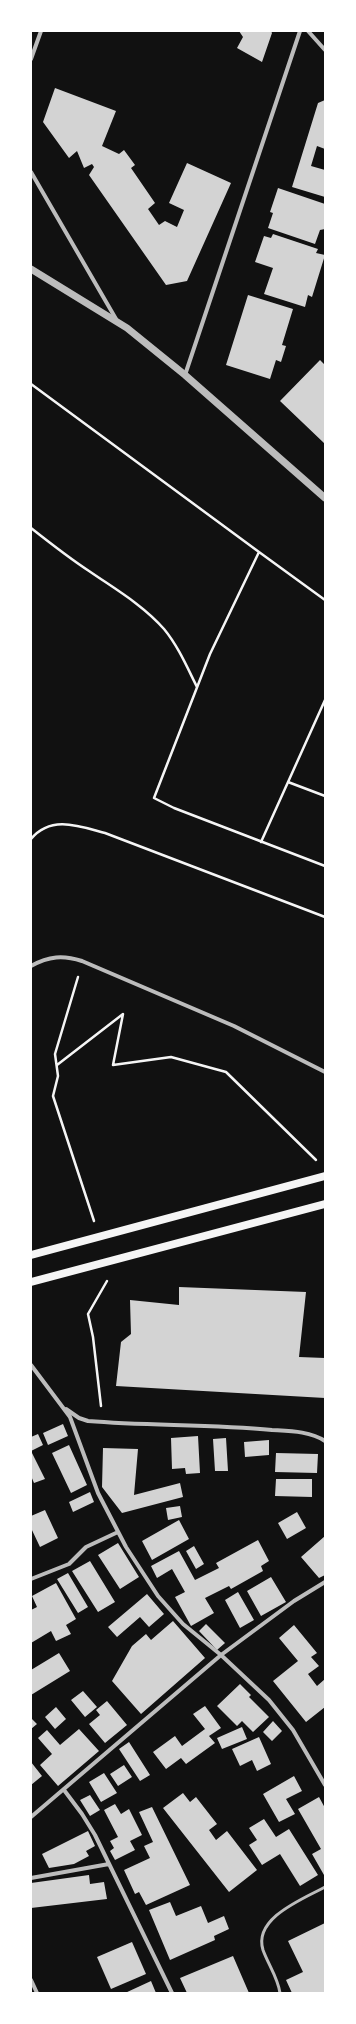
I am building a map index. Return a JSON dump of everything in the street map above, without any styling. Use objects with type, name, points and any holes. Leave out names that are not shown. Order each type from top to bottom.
[{"type":"main road","points":[[31,1254],[325,1176]]},
{"type":"main road","points":[[31,1282],[325,1204]]},
{"type":"street","points":[[31,59],[41,31]]},
{"type":"street","points":[[185,375],[300,31]]},
{"type":"street","points":[[308,31],[325,50]]},
{"type":"street","points":[[31,172],[116,320]]},
{"type":"street","points":[[31,269],[116,320],[185,375],[325,498]]},
{"type":"street","points":[[31,966],[47,959],[59,956],[82,961],[227,1023],[325,1072]]},
{"type":"street","points":[[31,1365],[64,1407],[78,1438],[98,1493],[118,1532],[158,1596],[183,1624],[260,1690],[280,1713],[303,1745],[325,1785]]},
{"type":"street","points":[[64,1407],[79,1418],[103,1422],[258,1428],[303,1433],[325,1441]]},
{"type":"street","points":[[31,1579],[69,1564],[86,1547],[118,1532]]},
{"type":"street","points":[[31,1817],[220,1655],[294,1601],[325,1582]]},
{"type":"street","points":[[64,1790],[88,1824],[172,1993]]},
{"type":"street","points":[[31,1878],[109,1864]]},
{"type":"street","points":[[31,1980],[37,1993]]},
{"type":"lane","points":[[280,1993],[263,1950],[262,1935],[271,1920],[285,1909],[325,1887]]},
{"type":"path","points":[[31,384],[325,600]]},
{"type":"path","points":[[31,528],[68,557],[137,604],[151,616],[164,630],[176,648],[197,687]]},
{"type":"path","points":[[259,552],[210,654],[154,798],[174,808],[325,866]]},
{"type":"path","points":[[261,842],[325,700]]},
{"type":"path","points":[[288,782],[325,796]]},
{"type":"path","points":[[31,839],[39,831],[49,826],[58,823],[74,824],[105,833],[325,917]]},
{"type":"path","points":[[53,1096],[58,1076],[55,1054],[82,961]]},
{"type":"path","points":[[56,1065],[123,1014],[113,1065],[171,1057],[226,1072],[319,1163]]},
{"type":"path","points":[[96,1366],[103,1422]]},
{"type":"building","points":[[239,31],[271,31],[272,33],[262,62],[237,48],[243,37]]},
{"type":"building","points":[[55,88],[116,111],[102,146],[119,154],[124,150],[135,165],[131,168],[155,203],[148,209],[159,225],[165,221],[177,227],[184,210],[169,203],[187,163],[231,183],[187,281],[166,285],[89,175],[94,167],[92,164],[84,168],[77,151],[69,158],[43,122]]},
{"type":"building","points":[[325,100],[325,149],[317,146],[311,166],[325,170],[325,197],[292,187],[318,103]]},
{"type":"building","points":[[278,188],[325,204],[325,229],[320,230],[315,244],[268,228],[273,213],[270,212]]},
{"type":"building","points":[[273,234],[318,249],[316,253],[325,255],[312,297],[308,295],[305,307],[264,294],[273,268],[255,262],[264,236],[271,238]]},
{"type":"building","points":[[248,295],[293,309],[282,345],[286,346],[281,362],[276,360],[270,379],[226,365]]},
{"type":"building","points":[[320,360],[325,365],[325,444],[280,401]]},
{"type":"building","points":[[179,1287],[306,1292],[299,1357],[325,1358],[325,1398],[116,1386],[121,1342],[131,1334],[130,1300],[179,1305]]},
{"type":"building","points":[[63,1424],[68,1436],[48,1445],[43,1433]]},
{"type":"building","points":[[38,1434],[43,1445],[31,1451],[31,1437]]},
{"type":"building","points":[[198,1436],[200,1473],[186,1474],[185,1468],[172,1469],[171,1438]]},
{"type":"building","points":[[226,1438],[228,1471],[215,1471],[213,1439]]},
{"type":"building","points":[[269,1440],[269,1455],[245,1457],[244,1442]]},
{"type":"building","points":[[69,1445],[87,1485],[71,1493],[52,1453]]},
{"type":"building","points":[[103,1448],[138,1449],[134,1495],[180,1483],[183,1497],[122,1513],[102,1487]]},
{"type":"building","points":[[31,1451],[45,1479],[34,1483],[31,1476]]},
{"type":"building","points":[[276,1453],[318,1454],[317,1473],[275,1472]]},
{"type":"building","points":[[276,1479],[312,1479],[312,1497],[275,1496]]},
{"type":"building","points":[[90,1492],[94,1502],[73,1512],[69,1502]]},
{"type":"building","points":[[180,1506],[182,1517],[168,1520],[166,1508]]},
{"type":"building","points":[[45,1510],[58,1538],[40,1547],[31,1528],[31,1516]]},
{"type":"building","points":[[297,1512],[306,1528],[287,1539],[278,1523]]},
{"type":"building","points":[[179,1520],[189,1539],[152,1560],[142,1541]]},
{"type":"building","points":[[325,1536],[325,1575],[319,1578],[301,1557]]},
{"type":"building","points":[[258,1540],[269,1561],[261,1566],[263,1571],[231,1589],[229,1586],[205,1598],[214,1613],[191,1626],[175,1597],[185,1592],[172,1569],[157,1578],[151,1566],[179,1551],[195,1580],[219,1568],[216,1563]]},
{"type":"building","points":[[118,1543],[139,1577],[120,1589],[98,1555]]},
{"type":"building","points":[[194,1546],[204,1564],[196,1569],[186,1551]]},
{"type":"building","points":[[90,1561],[115,1602],[98,1612],[72,1571]]},
{"type":"building","points":[[68,1573],[88,1607],[78,1613],[57,1579]]},
{"type":"building","points":[[271,1577],[286,1602],[261,1616],[247,1591]]},
{"type":"building","points":[[56,1583],[76,1619],[66,1625],[71,1634],[56,1641],[51,1631],[31,1643],[31,1610],[37,1607],[32,1596]]},
{"type":"building","points":[[238,1592],[254,1620],[240,1628],[225,1600]]},
{"type":"building","points":[[147,1594],[164,1614],[149,1627],[140,1617],[117,1637],[108,1627]]},
{"type":"building","points":[[173,1621],[205,1658],[141,1714],[112,1681],[132,1646],[146,1634],[151,1640]]},
{"type":"building","points":[[206,1624],[225,1643],[217,1650],[199,1631]]},
{"type":"building","points":[[294,1625],[317,1653],[311,1657],[319,1666],[308,1674],[317,1686],[325,1679],[325,1707],[306,1722],[273,1681],[298,1661],[279,1638]]},
{"type":"building","points":[[59,1653],[70,1671],[31,1695],[31,1670]]},
{"type":"building","points":[[240,1684],[251,1695],[249,1697],[269,1717],[253,1732],[242,1721],[237,1726],[217,1706]]},
{"type":"building","points":[[83,1691],[97,1707],[85,1717],[71,1700]]},
{"type":"building","points":[[107,1701],[127,1725],[105,1743],[89,1724],[100,1715],[96,1710]]},
{"type":"building","points":[[205,1706],[221,1728],[209,1736],[215,1743],[186,1764],[181,1758],[166,1769],[153,1752],[175,1736],[182,1746],[205,1729],[193,1714]]},
{"type":"building","points":[[56,1707],[66,1719],[55,1729],[45,1717]]},
{"type":"building","points":[[31,1718],[37,1724],[31,1729]]},
{"type":"building","points":[[273,1721],[282,1731],[272,1741],[263,1732]]},
{"type":"building","points":[[242,1727],[247,1739],[222,1749],[217,1738]]},
{"type":"building","points":[[79,1729],[99,1751],[58,1786],[40,1765],[52,1754],[38,1738],[47,1730],[60,1745]]},
{"type":"building","points":[[259,1737],[271,1764],[257,1771],[252,1760],[240,1766],[232,1749]]},
{"type":"building","points":[[129,1742],[150,1775],[140,1781],[119,1749]]},
{"type":"building","points":[[31,1762],[42,1776],[31,1785]]},
{"type":"building","points":[[124,1765],[132,1777],[118,1786],[110,1774]]},
{"type":"building","points":[[104,1773],[117,1793],[101,1802],[89,1782]]},
{"type":"building","points":[[294,1776],[302,1791],[286,1799],[295,1814],[279,1822],[263,1794]]},
{"type":"building","points":[[183,1793],[190,1802],[196,1797],[217,1824],[209,1830],[216,1840],[227,1831],[257,1870],[229,1892],[163,1808]]},
{"type":"building","points":[[90,1795],[100,1810],[90,1816],[80,1800]]},
{"type":"building","points":[[319,1797],[325,1808],[324,1875],[312,1854],[321,1849],[298,1809]]},
{"type":"building","points":[[115,1804],[121,1814],[129,1809],[142,1835],[130,1841],[135,1850],[115,1860],[110,1851],[114,1848],[110,1841],[118,1837],[104,1810]]},
{"type":"building","points":[[152,1807],[190,1885],[146,1905],[139,1892],[135,1894],[124,1870],[150,1858],[144,1846],[153,1842],[139,1812]]},
{"type":"building","points":[[264,1819],[276,1837],[289,1829],[318,1875],[300,1886],[280,1854],[262,1865],[249,1845],[257,1840],[249,1828]]},
{"type":"building","points":[[88,1831],[95,1846],[86,1851],[89,1856],[74,1864],[49,1868],[42,1854]]},
{"type":"building","points":[[89,1875],[90,1884],[104,1882],[107,1899],[31,1908],[31,1883]]},
{"type":"building","points":[[170,1902],[176,1916],[201,1906],[208,1923],[224,1916],[229,1929],[214,1936],[215,1940],[170,1960],[149,1910]]},
{"type":"building","points":[[325,1923],[325,1993],[292,1993],[286,1980],[303,1972],[288,1941]]},
{"type":"building","points":[[132,1942],[146,1974],[111,1989],[97,1957]]},
{"type":"building","points":[[233,1956],[249,1993],[187,1993],[180,1978]]},
{"type":"building","points":[[151,1981],[156,1993],[125,1993]]}]
